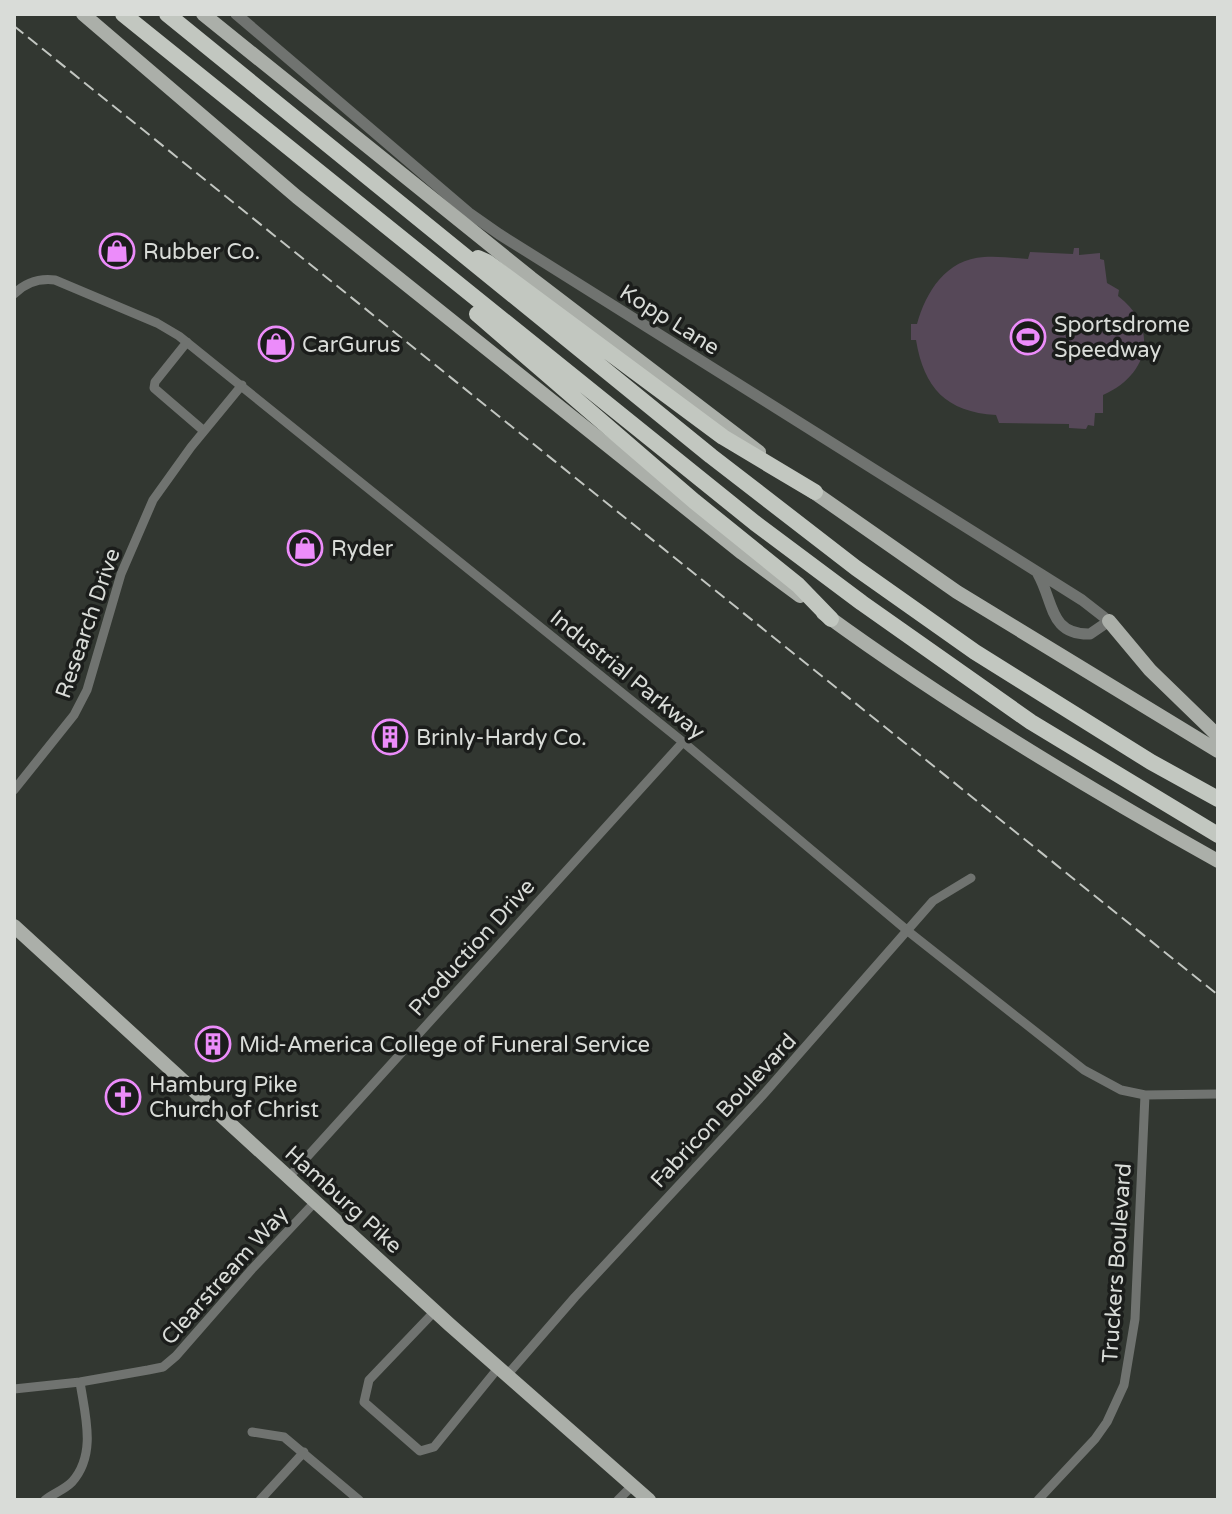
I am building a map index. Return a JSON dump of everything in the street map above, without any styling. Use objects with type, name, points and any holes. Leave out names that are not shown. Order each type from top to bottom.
[{"type":"highway","points":[[123,14],[705,484],[862,603],[1031,722],[1218,835]]},
{"type":"highway","points":[[167,14],[711,456],[856,568],[975,652],[1151,762],[1218,799]]},
{"type":"highway","points":[[456,250],[487,262],[723,437],[815,492]]},
{"type":"highway","points":[[462,288],[477,314],[682,492],[798,585],[831,619]]},
{"type":"main road","points":[[83,14],[309,206],[742,553],[904,672],[1080,784],[1218,861]]},
{"type":"main road","points":[[203,14],[531,278],[815,492],[957,592],[1218,751]]},
{"type":"main road","points":[[1109,621],[1150,670],[1218,736]]},
{"type":"main road","name":"Hamburg Pike","points":[[14,926],[435,1311],[649,1500]]},
{"type":"street","name":"Kopp Lane","points":[[236,14],[437,186],[499,234],[1082,600],[1109,621]]},
{"type":"street","name":"Industrial Parkway","points":[[14,294],[27,283],[55,280],[157,323],[187,342],[683,742],[909,932],[1084,1070],[1121,1090],[1145,1095],[1218,1094]]},
{"type":"street","points":[[187,342],[155,382],[154,388],[204,431]]},
{"type":"street","name":"Research Drive","points":[[14,790],[74,715],[87,690],[121,574],[153,500],[242,385]]},
{"type":"street","points":[[1038,574],[1047,589],[1055,618],[1067,631],[1090,634],[1109,621]]},
{"type":"street","name":"Production Drive","points":[[288,1178],[683,742]]},
{"type":"street","name":"Fabricon Boulevard","points":[[435,1311],[369,1380],[364,1402],[420,1451],[434,1447],[909,932],[933,901],[971,878]]},
{"type":"street","name":"Truckers Boulevard","points":[[1038,1500],[1095,1439],[1107,1422],[1124,1385],[1135,1319],[1145,1095]]},
{"type":"street","name":"Clearstream Way","points":[[14,1389],[80,1382],[163,1367],[315,1202]]},
{"type":"street","points":[[45,1500],[70,1484],[85,1457],[87,1428],[80,1382]]},
{"type":"street","points":[[252,1432],[284,1437],[359,1500]]},
{"type":"street","points":[[260,1500],[304,1452]]},
{"type":"street","points":[[618,1500],[633,1485]]},
{"type":"shaded area","name":"Sportsdrome Speedway","points":[[1074,248],[1079,248],[1079,255],[1100,253],[1107,283],[1119,290],[1118,296],[1140,322],[1144,336],[1144,350],[1139,363],[1131,376],[1103,395],[1103,413],[1095,413],[1094,426],[1088,425],[1086,429],[1069,428],[1069,424],[999,423],[996,415],[964,409],[940,394],[925,372],[916,340],[911,340],[911,324],[917,324],[926,300],[940,279],[971,259],[1028,259],[1030,252],[1073,254]]},
{"type":"railway","points":[[14,26],[1218,995]]},
{"type":"place","name":"Rubber Co.","points":[[117,251]]},
{"type":"place","name":"Sportsdrome Speedway","points":[[1028,337]]},
{"type":"place","name":"CarGurus","points":[[276,344]]},
{"type":"place","name":"Ryder","points":[[305,548]]},
{"type":"place","name":"Brinly-Hardy Co.","points":[[390,737]]},
{"type":"place","name":"Mid-America College of Funeral Service","points":[[213,1044]]},
{"type":"place","name":"Hamburg Pike Church of Christ","points":[[123,1097]]}]
